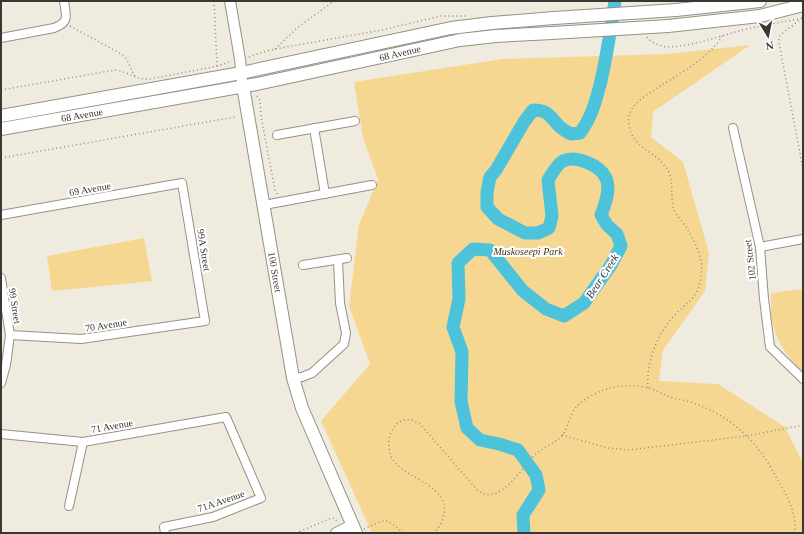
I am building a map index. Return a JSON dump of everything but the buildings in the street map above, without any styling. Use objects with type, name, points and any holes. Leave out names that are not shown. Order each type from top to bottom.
[{"type":"main road","name":"68 Avenue","points":[[1,116],[241,73],[451,28],[554,18],[676,10],[760,1]]},
{"type":"main road","name":"68 Avenue","points":[[1,129],[322,71],[460,40],[496,36],[668,26],[760,16],[803,5]]},
{"type":"main road","name":"100 Street","points":[[243,86],[293,378],[302,408],[356,530]]},
{"type":"street","points":[[1,38],[54,28],[64,23],[66,18],[64,1]]},
{"type":"street","name":"100 Street","points":[[230,1],[243,86]]},
{"type":"street","points":[[277,135],[355,121]]},
{"type":"street","points":[[314,128],[325,194]]},
{"type":"street","name":"102 Street","points":[[733,128],[760,247],[770,347],[803,379]]},
{"type":"street","name":"69 Avenue","points":[[1,215],[182,183]]},
{"type":"street","name":"99A Street","points":[[182,183],[205,321]]},
{"type":"street","points":[[264,205],[372,185]]},
{"type":"street","points":[[760,247],[803,239]]},
{"type":"street","points":[[303,265],[348,258]]},
{"type":"street","points":[[293,378],[302,377],[312,373],[344,344],[346,333],[340,304],[338,260]]},
{"type":"street","name":"99 Street","points":[[1,278],[10,335],[6,365],[1,383]]},
{"type":"street","name":"70 Avenue","points":[[10,335],[81,339],[205,321]]},
{"type":"street","name":"71 Avenue","points":[[1,434],[84,442],[226,417],[261,498]]},
{"type":"street","points":[[69,506],[84,442]]},
{"type":"street","name":"71A Avenue","points":[[164,530],[213,516],[261,498]]},
{"type":"street","points":[[338,532],[356,530]]},
{"type":"path","points":[[214,1],[217,66]]},
{"type":"path","points":[[275,49],[297,28],[334,1]]},
{"type":"path","points":[[254,56],[275,49],[382,30],[441,16],[468,16]]},
{"type":"path","points":[[648,388],[649,365],[658,341],[672,319],[699,290],[701,284],[702,266],[699,253],[691,234],[675,213],[673,208],[672,184],[669,172],[665,166],[646,152],[636,140],[630,128],[629,116],[636,104],[647,94],[708,53],[718,43],[722,36],[803,18]]},
{"type":"path","points":[[803,18],[787,29],[779,37],[803,169]]},
{"type":"path","points":[[64,23],[123,55],[135,77]]},
{"type":"path","points":[[1,90],[115,70],[143,79],[217,66],[231,61]]},
{"type":"path","points":[[257,96],[260,100],[261,116],[275,190],[278,196],[286,201]]},
{"type":"path","points":[[1,158],[235,117]]},
{"type":"path","points":[[433,533],[436,532],[444,517],[445,509],[441,497],[426,484],[398,467],[389,454],[390,434],[394,427],[401,421],[412,420],[420,424],[478,491],[483,494],[499,492],[507,488],[513,478],[534,454],[562,435],[577,406],[602,390],[616,387],[648,388],[673,398],[688,400],[704,406],[716,413],[747,436],[768,464],[790,502],[794,514],[795,533]]},
{"type":"path","points":[[562,435],[608,448],[628,450],[747,436],[803,425]]},
{"type":"path","points":[[296,533],[328,519],[335,518],[338,532]]},
{"type":"path","points":[[356,530],[382,521],[388,521],[404,533]]},
{"type":"green space","name":"Muskoseepi Park","points":[[750,45],[653,112],[651,137],[683,162],[709,253],[705,291],[663,350],[659,381],[718,384],[785,427],[803,463],[803,533],[372,533],[321,421],[370,364],[349,306],[359,225],[378,179],[363,138],[354,82],[502,59],[667,54]]},
{"type":"green space","points":[[144,238],[152,281],[52,291],[47,256]]},
{"type":"green space","points":[[803,289],[803,373],[792,361],[778,339],[771,315],[771,293]]},
{"type":"waterway","name":"Bear Creek","points":[[524,533],[523,515],[539,490],[536,475],[518,450],[480,440],[467,428],[461,401],[462,352],[453,327],[459,299],[458,263],[473,249],[490,250],[523,291],[546,309],[564,316],[584,303],[611,265],[621,246],[617,234],[607,225],[601,215],[607,197],[608,187],[603,173],[593,165],[574,159],[568,159],[561,162],[548,180],[552,216],[549,228],[538,233],[525,233],[498,219],[487,207],[487,192],[490,177],[496,170],[524,122],[533,110],[543,111],[560,127],[571,134],[580,133],[588,121],[601,81],[615,1]]}]
